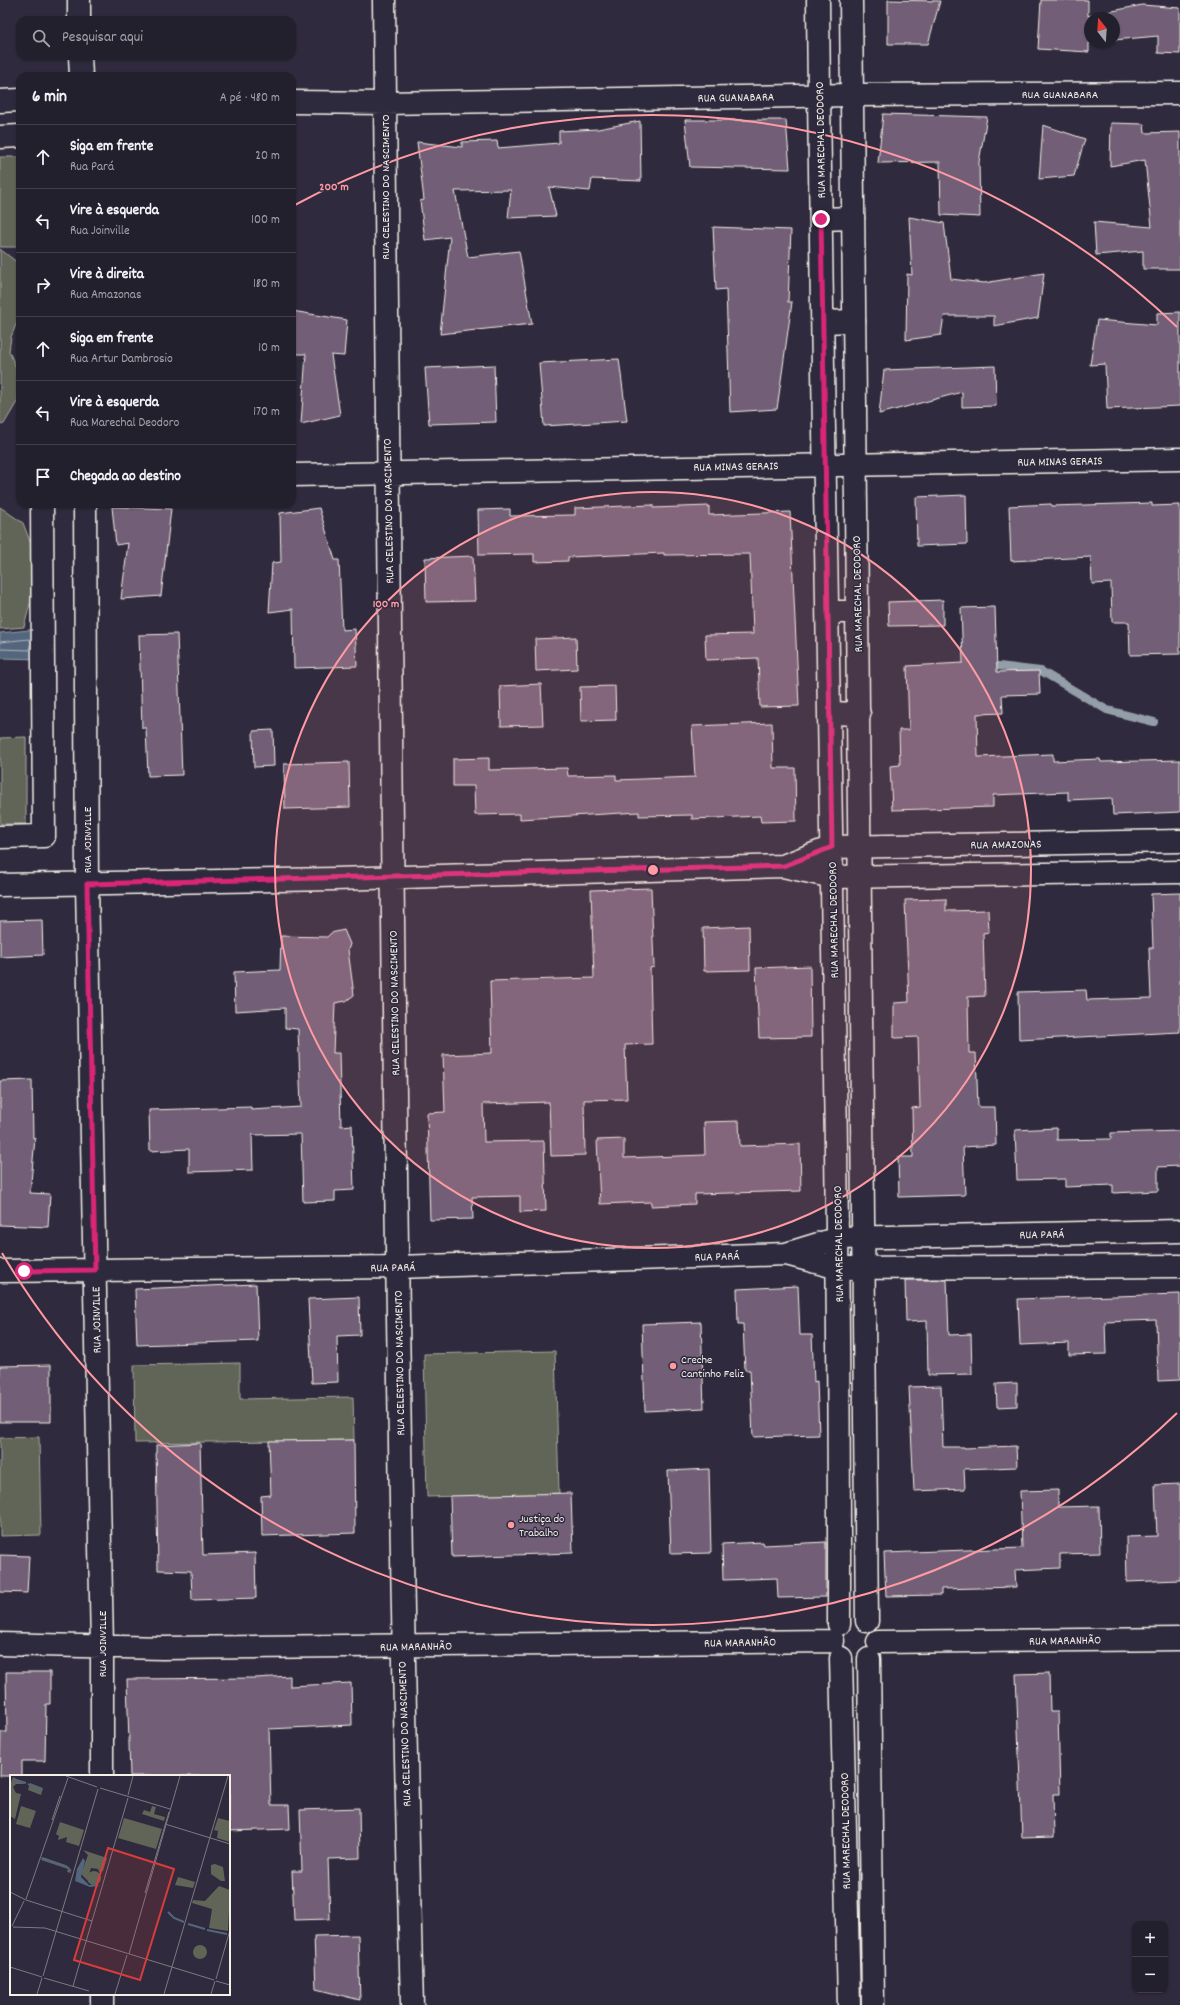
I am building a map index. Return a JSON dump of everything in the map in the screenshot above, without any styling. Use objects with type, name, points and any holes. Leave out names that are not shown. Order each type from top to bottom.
[{"type":"street","points":[[79,0],[79,16]]},
{"type":"street","name":"RUA CELESTINO DO NASCIMENTO","points":[[384,0],[387,474],[402,1646],[412,2005]]},
{"type":"street","name":"RUA MARECHAL DEODORO","points":[[818,0],[838,1238],[840,1502],[838,1641],[844,1788],[849,2005]]},
{"type":"street","name":"RUA MARECHAL DEODORO","points":[[851,0],[865,1268],[867,1621]]},
{"type":"street","points":[[80,60],[81,72]]},
{"type":"street","name":"RUA GUANABARA","points":[[296,102],[385,103],[852,95],[1180,92]]},
{"type":"street","points":[[0,101],[16,100]]},
{"type":"street","points":[[0,137],[16,136]]},
{"type":"street","points":[[821,219],[853,218]]},
{"type":"street","points":[[823,322],[854,321]]},
{"type":"street","name":"RUA MINAS GERAIS","points":[[296,475],[825,464],[855,465],[1180,459]]},
{"type":"street","points":[[0,837],[44,836],[42,508]]},
{"type":"street","name":"RUA JOINVILLE","points":[[85,508],[87,884],[102,1646],[102,1775]]},
{"type":"street","points":[[829,612],[857,612]]},
{"type":"street","points":[[830,714],[859,714]]},
{"type":"street","name":"RUA AMAZONAS","points":[[784,866],[832,847],[1180,841]]},
{"type":"street","points":[[1101,843],[1101,873]]},
{"type":"street","points":[[1000,874],[1001,844]]},
{"type":"street","points":[[0,885],[393,877],[784,866],[833,877],[1180,872]]},
{"type":"street","points":[[835,1013],[862,1014]]},
{"type":"street","points":[[836,1122],[863,1122]]},
{"type":"street","name":"RUA PARÁ","points":[[0,1271],[398,1267],[786,1254],[838,1238],[1180,1231]]},
{"type":"street","points":[[1111,1266],[1112,1232]]},
{"type":"street","points":[[1010,1234],[1012,1267]]},
{"type":"street","name":"RUA PARÁ","points":[[786,1254],[838,1268],[1180,1266]]},
{"type":"street","points":[[839,1402],[866,1402]]},
{"type":"street","points":[[840,1502],[867,1500]]},
{"type":"street","points":[[873,2005],[870,1788],[874,1651],[876,1630],[867,1621],[853,1618],[838,1641],[855,1663],[874,1651]]},
{"type":"street","name":"RUA MARANHÃO","points":[[874,1651],[1180,1639]]},
{"type":"street","name":"RUA MARANHÃO","points":[[0,1644],[162,1648],[838,1641]]},
{"type":"street","points":[[844,1788],[870,1788]]},
{"type":"street","points":[[846,1891],[871,1891]]},
{"type":"green space","points":[[0,157],[16,157],[16,247],[0,247]]},
{"type":"green space","points":[[0,249],[16,261],[16,325],[11,337],[9,351],[16,368],[16,404],[4,424],[0,425]]},
{"type":"green space","points":[[0,507],[23,523],[31,544],[34,576],[31,600],[24,627],[0,629]]},
{"type":"green space","points":[[26,737],[26,824],[0,824],[0,738]]},
{"type":"green space","points":[[555,1351],[559,1493],[427,1497],[424,1354]]},
{"type":"green space","points":[[240,1363],[240,1399],[353,1397],[354,1440],[135,1443],[134,1365]]},
{"type":"green space","points":[[39,1437],[41,1535],[0,1536],[0,1438]]},
{"type":"water","points":[[39,629],[39,659],[0,658],[0,633]]},
{"type":"building","points":[[888,0],[940,1],[928,44],[888,44]]},
{"type":"building","points":[[1041,0],[1088,0],[1088,12],[1084,12],[1084,48],[1089,48],[1089,52],[1038,49]]},
{"type":"building","points":[[1142,5],[1180,8],[1180,54],[1158,53],[1158,36],[1120,39],[1120,12],[1108,12]]},
{"type":"building","points":[[883,114],[987,117],[979,162],[980,217],[941,215],[940,162],[878,163]]},
{"type":"building","points":[[685,120],[786,120],[790,169],[690,167]]},
{"type":"building","points":[[640,121],[641,181],[592,179],[590,191],[549,187],[556,216],[508,218],[511,190],[455,191],[468,257],[519,251],[532,324],[440,334],[450,237],[425,240],[420,201],[424,200],[417,142],[462,147],[462,142],[497,141],[498,148],[559,143],[559,131],[598,129]]},
{"type":"building","points":[[1111,123],[1144,124],[1145,133],[1180,132],[1180,269],[1143,269],[1143,251],[1096,255],[1094,222],[1152,227],[1145,160],[1110,166]]},
{"type":"building","points":[[1043,125],[1085,139],[1074,176],[1039,179]]},
{"type":"building","points":[[909,217],[944,223],[951,279],[984,283],[1044,273],[1038,318],[994,326],[994,316],[944,316],[941,335],[906,340],[907,274],[912,275]]},
{"type":"building","points":[[713,227],[791,230],[788,302],[792,302],[777,409],[730,412],[726,289],[716,290]]},
{"type":"building","points":[[296,312],[347,320],[344,356],[331,355],[340,415],[301,424],[306,354],[296,354]]},
{"type":"building","points":[[1180,312],[1180,406],[1107,409],[1105,364],[1090,365],[1097,320],[1157,325],[1157,313]]},
{"type":"building","points":[[619,359],[627,421],[544,426],[539,363]]},
{"type":"building","points":[[494,365],[496,422],[429,424],[425,368]]},
{"type":"building","points":[[995,366],[996,406],[962,407],[962,392],[879,414],[884,370]]},
{"type":"building","points":[[966,495],[967,544],[917,546],[916,497]]},
{"type":"building","points":[[1152,503],[1152,506],[1180,505],[1180,654],[1130,655],[1129,622],[1112,622],[1111,583],[1092,584],[1091,557],[1011,561],[1009,506]]},
{"type":"building","points":[[653,505],[653,508],[709,506],[709,515],[790,512],[799,706],[760,707],[758,658],[706,660],[705,635],[753,634],[750,554],[664,555],[664,553],[568,557],[568,561],[534,562],[534,554],[479,555],[478,510],[510,509],[510,516],[575,515],[575,508]]},
{"type":"building","points":[[112,508],[171,509],[161,596],[121,599],[128,543],[116,545]]},
{"type":"building","points":[[319,508],[335,560],[339,560],[342,630],[355,629],[357,666],[294,668],[293,609],[269,612],[272,563],[281,562],[280,513]]},
{"type":"building","points":[[473,556],[475,601],[426,602],[425,558]]},
{"type":"building","points":[[943,600],[943,625],[889,626],[888,602]]},
{"type":"building","points":[[995,607],[997,672],[1039,671],[1040,694],[1002,695],[1003,713],[977,714],[978,757],[1053,754],[1053,761],[1100,759],[1101,762],[1180,760],[1180,812],[1113,815],[1112,798],[1068,800],[1068,792],[993,795],[993,807],[892,810],[890,766],[900,765],[899,730],[909,730],[907,666],[963,663],[961,608]]},
{"type":"building","points":[[177,634],[182,775],[148,776],[146,728],[142,728],[139,635]]},
{"type":"building","points":[[576,637],[577,669],[536,671],[535,639]]},
{"type":"building","points":[[541,684],[543,725],[501,726],[500,686]]},
{"type":"building","points":[[615,686],[616,720],[581,721],[580,687]]},
{"type":"building","points":[[772,723],[773,768],[795,768],[796,821],[761,822],[760,816],[692,819],[692,815],[639,816],[639,812],[520,819],[520,814],[475,815],[474,786],[453,786],[453,759],[489,758],[489,770],[567,768],[568,776],[616,775],[616,780],[695,777],[692,726]]},
{"type":"building","points":[[273,730],[274,766],[254,767],[253,731]]},
{"type":"building","points":[[349,762],[350,807],[285,809],[284,764]]},
{"type":"building","points":[[651,888],[654,967],[650,968],[652,1044],[625,1045],[627,1099],[584,1100],[585,1155],[551,1156],[549,1102],[483,1104],[484,1142],[544,1141],[546,1211],[520,1212],[520,1196],[472,1197],[473,1219],[430,1220],[427,1113],[445,1112],[443,1055],[492,1053],[490,981],[594,978],[591,890]]},
{"type":"building","points":[[1180,893],[1180,1032],[1019,1040],[1018,992],[1086,990],[1087,1000],[1151,998],[1149,948],[1153,948],[1151,894]]},
{"type":"building","points":[[946,899],[946,911],[988,910],[989,932],[983,933],[985,996],[968,997],[969,1053],[976,1053],[978,1107],[995,1107],[996,1145],[963,1147],[965,1195],[899,1197],[898,1157],[913,1157],[912,1108],[920,1107],[918,1037],[894,1038],[894,1003],[909,1002],[905,900]]},
{"type":"building","points":[[42,920],[43,955],[0,957],[0,921]]},
{"type":"building","points":[[749,926],[750,970],[704,971],[703,928]]},
{"type":"building","points":[[344,930],[350,944],[348,950],[354,995],[346,1001],[335,1003],[333,1053],[339,1053],[341,1126],[352,1125],[354,1190],[335,1191],[335,1201],[303,1202],[301,1134],[252,1135],[253,1170],[189,1172],[189,1149],[150,1151],[149,1110],[251,1107],[251,1110],[301,1107],[298,1029],[285,1028],[285,1008],[235,1011],[234,972],[280,970],[281,936],[327,937],[331,933]]},
{"type":"building","points":[[810,966],[811,1037],[759,1038],[756,968]]},
{"type":"building","points":[[32,1080],[33,1138],[35,1138],[30,1193],[50,1194],[48,1227],[0,1225],[0,1081]]},
{"type":"building","points":[[739,1121],[740,1146],[800,1144],[801,1191],[695,1194],[695,1204],[651,1206],[651,1202],[600,1204],[597,1140],[624,1139],[624,1158],[705,1155],[704,1122]]},
{"type":"building","points":[[1057,1128],[1057,1140],[1111,1139],[1111,1133],[1180,1131],[1180,1166],[1158,1167],[1158,1191],[1113,1193],[1113,1185],[1065,1187],[1065,1179],[1017,1180],[1015,1130]]},
{"type":"building","points":[[905,1280],[947,1280],[949,1335],[971,1334],[972,1374],[928,1375],[927,1321],[906,1322]]},
{"type":"building","points":[[256,1284],[258,1341],[137,1345],[135,1289]]},
{"type":"building","points":[[798,1286],[800,1335],[812,1335],[814,1382],[817,1381],[819,1435],[753,1437],[750,1370],[745,1370],[743,1324],[738,1324],[737,1289]]},
{"type":"building","points":[[1180,1294],[1180,1380],[1158,1381],[1156,1320],[1105,1322],[1106,1354],[1069,1355],[1069,1343],[1020,1345],[1018,1299]]},
{"type":"building","points":[[359,1297],[360,1335],[337,1336],[338,1382],[312,1383],[308,1299]]},
{"type":"building","name":"Creche Cantinho Feliz","points":[[701,1322],[704,1408],[645,1411],[642,1324]]},
{"type":"building","points":[[51,1365],[51,1422],[0,1422],[0,1366]]},
{"type":"building","points":[[1017,1383],[1017,1406],[997,1407],[996,1384]]},
{"type":"building","points":[[941,1386],[943,1447],[964,1448],[1016,1446],[1017,1467],[964,1469],[965,1489],[914,1491],[909,1387]]},
{"type":"building","points":[[354,1440],[355,1533],[262,1536],[261,1496],[271,1495],[269,1441]]},
{"type":"building","points":[[200,1443],[203,1555],[255,1553],[256,1598],[192,1600],[191,1571],[158,1570],[156,1445]]},
{"type":"building","points":[[709,1469],[711,1553],[671,1554],[668,1471]]},
{"type":"building","points":[[1180,1484],[1180,1580],[1127,1582],[1126,1537],[1157,1536],[1155,1485]]},
{"type":"building","points":[[1058,1490],[1058,1507],[1099,1506],[1100,1553],[1060,1554],[1060,1568],[1015,1570],[1016,1587],[941,1589],[941,1595],[886,1596],[884,1553],[1022,1548],[1020,1491]]},
{"type":"building","name":"Justiça do Trabalho","points":[[571,1493],[573,1553],[452,1557],[450,1496]]},
{"type":"building","points":[[763,1542],[764,1545],[826,1542],[826,1597],[778,1598],[777,1578],[723,1580],[722,1544]]},
{"type":"building","points":[[0,1555],[29,1556],[27,1593],[0,1592]]},
{"type":"building","points":[[6,1672],[50,1672],[50,1704],[46,1704],[45,1761],[22,1761],[22,1775],[0,1776],[1,1732],[7,1732]]},
{"type":"building","points":[[1049,1673],[1050,1712],[1058,1712],[1060,1794],[1053,1794],[1054,1837],[1022,1838],[1016,1674]]},
{"type":"building","points":[[290,1676],[290,1686],[351,1683],[352,1725],[269,1729],[271,1805],[289,1805],[290,1829],[230,1831],[230,1775],[130,1775],[127,1679],[256,1678]]},
{"type":"building","points":[[359,1808],[360,1858],[328,1859],[330,1919],[294,1920],[292,1871],[302,1871],[300,1810]]},
{"type":"building","points":[[358,1935],[360,2000],[316,1989],[314,1936]]},
{"type":"waterway","points":[[999,666],[1041,671],[1107,710],[1154,722]]},
{"type":"place","name":"Creche Cantinho Feliz","points":[[673,1366]]},
{"type":"place","name":"Justiça do Trabalho","points":[[511,1525]]},
{"type":"route","points":[[24,1271],[95,1270],[87,884],[448,876],[784,866],[832,847],[821,219]]}]
